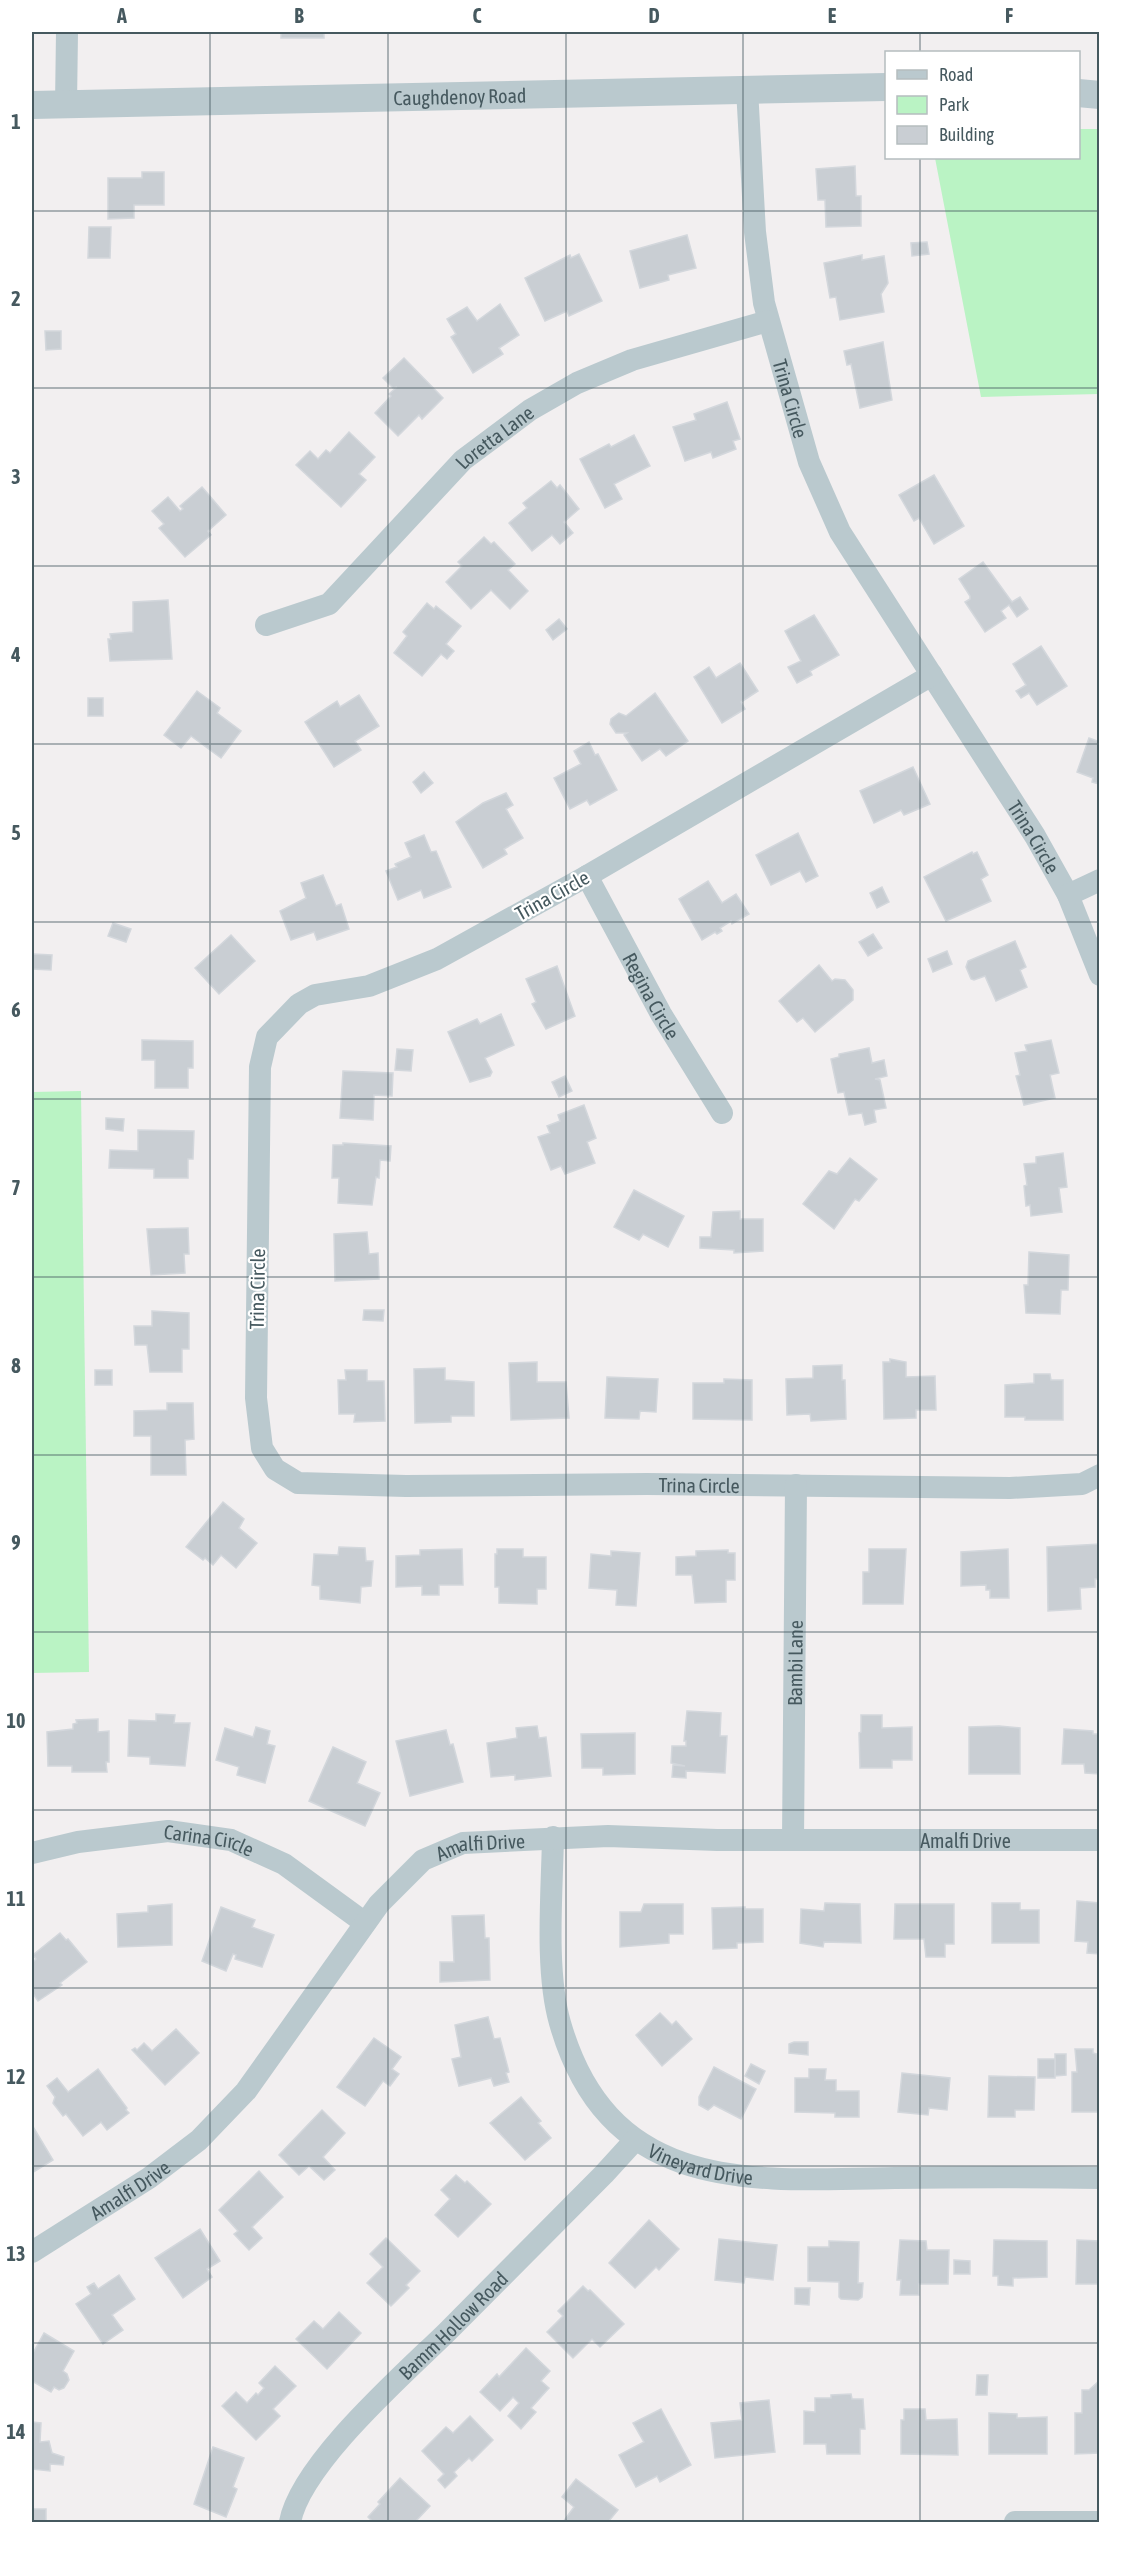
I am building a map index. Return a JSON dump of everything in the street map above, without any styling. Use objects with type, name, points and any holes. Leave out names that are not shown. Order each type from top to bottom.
[{"type":"street","points":[[66,105],[67,32]]},
{"type":"street","name":"Caughdenoy Road","points":[[32,105],[885,87]]},
{"type":"street","name":"Trina Circle","points":[[747,89],[754,232],[768,321],[809,462],[840,532],[1035,836],[1068,895],[1100,975]]},
{"type":"street","points":[[1080,93],[1100,95]]},
{"type":"street","name":"Loretta Lane","points":[[266,625],[329,604],[464,460],[530,410],[577,383],[632,360],[768,321]]},
{"type":"street","name":"Trina Circle","points":[[932,675],[587,876],[437,959],[369,986],[315,995],[298,1004],[267,1036],[261,1067],[256,1339],[256,1398],[262,1448],[275,1470],[298,1483],[406,1486],[647,1484],[1010,1488],[1082,1484],[1100,1475]]},
{"type":"street","name":"Regina Circle","points":[[587,876],[661,1014],[722,1113]]},
{"type":"street","points":[[1068,895],[1100,880]]},
{"type":"street","name":"Bambi Lane","points":[[793,1840],[796,1485]]},
{"type":"street","name":"Carina Circle","points":[[32,1853],[78,1842],[168,1831],[231,1840],[284,1864],[365,1923]]},
{"type":"street","name":"Amalfi Drive","points":[[32,2252],[149,2178],[199,2140],[246,2091],[379,1904],[423,1860],[463,1843],[608,1836],[717,1840],[1100,1840]]},
{"type":"street","name":"Vineyard Drive","points":[[553,1837],[552,1964],[560,2022],[579,2073],[611,2118],[635,2139],[661,2154],[700,2169],[774,2180],[1100,2178]]},
{"type":"street","name":"Bamm Hollow Road","points":[[290,2523],[292,2510],[312,2473],[360,2419],[604,2174],[635,2139]]},
{"type":"street","points":[[1015,2523],[1100,2522]]},
{"type":"green space","points":[[1080,129],[1099,129],[1099,394],[981,397],[935,159],[1080,159]]},
{"type":"green space","points":[[81,1091],[89,1672],[32,1673],[32,1092]]},
{"type":"building","points":[[281,32],[324,32],[324,38],[281,38]]},
{"type":"building","points":[[855,166],[856,196],[861,196],[861,226],[826,227],[825,200],[818,200],[816,169]]},
{"type":"building","points":[[142,172],[164,172],[164,205],[134,205],[134,218],[108,219],[108,178],[142,178]]},
{"type":"building","points":[[89,227],[111,227],[110,258],[88,258]]},
{"type":"building","points":[[687,235],[696,268],[668,275],[669,280],[640,288],[630,251]]},
{"type":"building","points":[[927,242],[929,254],[912,256],[911,243]]},
{"type":"building","points":[[579,254],[602,301],[569,316],[567,311],[545,321],[525,278],[570,255],[571,258]]},
{"type":"building","points":[[862,255],[862,260],[884,256],[888,283],[881,294],[884,312],[840,320],[836,297],[830,298],[824,263]]},
{"type":"building","points":[[500,304],[519,335],[499,348],[503,354],[473,373],[451,337],[456,334],[447,319],[467,307],[477,321]]},
{"type":"building","points":[[45,331],[61,331],[61,349],[46,350]]},
{"type":"building","points":[[883,342],[892,400],[860,408],[851,364],[847,365],[844,351]]},
{"type":"building","points":[[404,358],[443,398],[422,419],[419,415],[398,436],[375,413],[397,387],[393,388],[383,378]]},
{"type":"building","points":[[727,402],[740,439],[733,441],[736,449],[713,458],[711,452],[685,461],[673,427],[696,420],[694,414]]},
{"type":"building","points":[[349,432],[375,457],[359,474],[366,480],[341,507],[296,465],[310,451],[318,459],[326,450],[330,453]]},
{"type":"building","points":[[634,435],[650,466],[614,484],[622,499],[605,508],[580,459],[609,444],[611,447]]},
{"type":"building","points":[[934,475],[964,526],[934,544],[919,518],[914,521],[899,495]]},
{"type":"building","points":[[551,481],[557,488],[560,485],[579,509],[564,522],[573,533],[560,544],[552,535],[532,551],[509,523],[527,508],[523,503]]},
{"type":"building","points":[[202,487],[226,515],[208,531],[211,535],[185,557],[159,528],[164,524],[152,511],[168,497],[180,511],[183,509],[180,506]]},
{"type":"building","points":[[484,537],[491,544],[494,542],[515,564],[508,570],[528,591],[510,609],[491,590],[471,609],[446,582],[462,566],[458,562]]},
{"type":"building","points":[[983,562],[1012,602],[1020,597],[1028,609],[1017,617],[1009,605],[1001,611],[1006,618],[985,632],[965,602],[970,599],[970,596],[959,579]]},
{"type":"building","points":[[168,600],[172,659],[110,661],[108,639],[111,639],[110,634],[133,632],[133,602]]},
{"type":"building","points":[[427,603],[434,609],[436,606],[461,626],[446,644],[454,651],[447,659],[441,654],[422,676],[394,653],[407,636],[403,632]]},
{"type":"building","points":[[814,615],[839,655],[810,671],[812,675],[797,683],[788,667],[801,661],[785,631]]},
{"type":"building","points":[[559,619],[567,629],[553,640],[546,630]]},
{"type":"building","points":[[1041,646],[1067,686],[1037,705],[1029,693],[1021,698],[1016,691],[1026,685],[1013,664]]},
{"type":"building","points":[[740,663],[758,691],[741,702],[745,709],[722,723],[694,677],[709,667],[716,678]]},
{"type":"building","points":[[197,691],[220,708],[217,713],[241,731],[221,758],[191,736],[181,748],[164,735]]},
{"type":"building","points":[[655,693],[688,741],[666,756],[660,749],[642,761],[624,735],[627,733],[616,733],[610,724],[611,719],[619,713],[626,716]]},
{"type":"building","points":[[359,695],[379,726],[355,741],[361,750],[334,767],[305,722],[337,701],[340,707]]},
{"type":"building","points":[[88,698],[103,698],[103,716],[88,716]]},
{"type":"building","points":[[1089,738],[1100,742],[1099,784],[1092,782],[1093,778],[1077,772]]},
{"type":"building","points":[[589,742],[617,790],[590,805],[587,800],[570,809],[554,778],[581,764],[574,751]]},
{"type":"building","points":[[913,767],[930,804],[904,815],[901,810],[874,823],[860,791]]},
{"type":"building","points":[[424,772],[433,783],[421,793],[413,782]]},
{"type":"building","points":[[506,793],[513,805],[506,809],[523,838],[504,849],[507,854],[483,868],[456,822],[483,803]]},
{"type":"building","points":[[798,833],[818,876],[806,882],[800,871],[771,885],[756,855]]},
{"type":"building","points":[[424,835],[431,852],[436,851],[451,887],[424,898],[421,890],[398,900],[386,871],[397,867],[395,864],[411,857],[405,843]]},
{"type":"building","points":[[972,852],[973,854],[977,852],[988,875],[981,879],[991,901],[946,921],[924,877]]},
{"type":"building","points":[[323,875],[336,906],[341,904],[349,929],[317,940],[314,932],[291,940],[280,911],[306,898],[301,883]]},
{"type":"building","points":[[708,881],[722,903],[736,894],[749,914],[732,924],[731,921],[720,928],[722,931],[717,934],[715,932],[702,940],[679,899]]},
{"type":"building","points":[[882,887],[889,902],[877,908],[870,893]]},
{"type":"building","points":[[113,923],[131,929],[126,942],[108,936]]},
{"type":"building","points":[[873,934],[882,948],[868,956],[859,942]]},
{"type":"building","points":[[231,935],[255,961],[219,994],[195,968]]},
{"type":"building","points":[[1015,941],[1026,967],[1020,970],[1027,987],[996,1001],[985,976],[971,979],[966,967],[968,961]]},
{"type":"building","points":[[947,951],[952,964],[933,972],[928,959]]},
{"type":"building","points":[[33,954],[52,955],[51,970],[32,969]]},
{"type":"building","points":[[819,965],[832,981],[845,980],[853,990],[853,1000],[815,1032],[803,1018],[797,1022],[779,1001]]},
{"type":"building","points":[[557,966],[575,1016],[546,1029],[532,1004],[536,1002],[526,979]]},
{"type":"building","points":[[501,1014],[514,1045],[485,1058],[492,1072],[490,1076],[470,1082],[448,1032],[477,1019],[480,1024]]},
{"type":"building","points":[[142,1040],[193,1041],[193,1068],[188,1068],[188,1088],[155,1088],[155,1060],[142,1060]]},
{"type":"building","points":[[1051,1040],[1059,1073],[1050,1075],[1055,1098],[1024,1105],[1016,1076],[1020,1075],[1015,1053],[1027,1051],[1025,1045]]},
{"type":"building","points":[[869,1048],[872,1063],[884,1060],[887,1076],[875,1079],[880,1080],[886,1108],[874,1110],[876,1122],[865,1125],[862,1113],[849,1115],[844,1092],[838,1093],[831,1059],[839,1057],[839,1054]]},
{"type":"building","points":[[397,1049],[413,1050],[411,1071],[395,1070]]},
{"type":"building","points":[[343,1071],[393,1073],[392,1096],[374,1095],[373,1120],[340,1118]]},
{"type":"building","points":[[565,1076],[572,1091],[559,1097],[552,1082]]},
{"type":"building","points":[[584,1105],[596,1138],[587,1142],[595,1163],[565,1174],[561,1166],[551,1170],[538,1137],[550,1133],[547,1126],[560,1121],[558,1115]]},
{"type":"building","points":[[106,1118],[124,1119],[123,1131],[106,1129]]},
{"type":"building","points":[[138,1130],[194,1131],[193,1159],[188,1159],[188,1178],[154,1178],[154,1169],[109,1168],[110,1150],[138,1151]]},
{"type":"building","points":[[343,1143],[391,1146],[390,1161],[380,1160],[379,1178],[376,1177],[372,1205],[338,1203],[339,1178],[332,1178],[333,1145],[343,1145]]},
{"type":"building","points":[[1063,1153],[1067,1187],[1059,1188],[1062,1212],[1031,1216],[1030,1205],[1026,1206],[1024,1186],[1027,1185],[1024,1164],[1036,1163],[1036,1157]]},
{"type":"building","points":[[850,1158],[877,1179],[859,1201],[855,1199],[834,1229],[803,1204],[829,1171],[837,1174]]},
{"type":"building","points":[[634,1190],[684,1216],[668,1247],[643,1234],[639,1240],[614,1227]]},
{"type":"building","points":[[740,1211],[740,1219],[763,1219],[763,1251],[734,1253],[734,1250],[700,1248],[700,1237],[711,1237],[713,1212]]},
{"type":"building","points":[[188,1228],[189,1254],[184,1254],[185,1273],[151,1275],[147,1229]]},
{"type":"building","points":[[367,1232],[369,1254],[378,1253],[379,1279],[335,1281],[334,1234]]},
{"type":"building","points":[[1029,1252],[1069,1255],[1068,1290],[1061,1290],[1060,1314],[1026,1313],[1024,1285],[1028,1285]]},
{"type":"building","points":[[364,1310],[384,1310],[383,1321],[363,1320]]},
{"type":"building","points":[[152,1311],[189,1313],[189,1349],[182,1349],[182,1372],[150,1372],[147,1345],[135,1345],[134,1326],[152,1326]]},
{"type":"building","points":[[890,1359],[906,1362],[906,1377],[935,1376],[936,1410],[916,1410],[916,1418],[884,1419],[883,1362],[890,1362]]},
{"type":"building","points":[[537,1362],[537,1382],[566,1382],[569,1418],[511,1420],[509,1363]]},
{"type":"building","points":[[842,1365],[842,1380],[845,1380],[846,1419],[811,1421],[810,1414],[787,1415],[786,1379],[813,1378],[813,1366]]},
{"type":"building","points":[[445,1368],[445,1380],[474,1382],[474,1416],[451,1416],[451,1422],[415,1423],[414,1369]]},
{"type":"building","points":[[95,1370],[112,1370],[112,1385],[95,1385]]},
{"type":"building","points":[[345,1370],[367,1370],[367,1381],[384,1381],[385,1421],[354,1422],[355,1414],[339,1414],[338,1380],[346,1380]]},
{"type":"building","points":[[1034,1374],[1050,1374],[1051,1380],[1063,1380],[1063,1420],[1025,1420],[1025,1417],[1005,1417],[1005,1385],[1034,1383]]},
{"type":"building","points":[[607,1377],[658,1379],[656,1412],[640,1411],[639,1419],[605,1418]]},
{"type":"building","points":[[724,1379],[752,1380],[752,1420],[693,1419],[693,1383],[724,1383]]},
{"type":"building","points":[[167,1403],[193,1403],[194,1439],[185,1440],[186,1475],[151,1475],[151,1436],[134,1436],[134,1411],[167,1410]]},
{"type":"building","points":[[223,1502],[244,1519],[239,1528],[257,1543],[236,1568],[221,1555],[213,1565],[186,1547]]},
{"type":"building","points":[[1100,1544],[1100,1579],[1095,1579],[1095,1587],[1080,1588],[1081,1609],[1048,1611],[1047,1547]]},
{"type":"building","points":[[339,1547],[365,1548],[366,1561],[373,1561],[371,1586],[361,1587],[360,1603],[320,1599],[320,1586],[312,1585],[314,1554],[338,1555]]},
{"type":"building","points":[[462,1549],[463,1585],[439,1585],[439,1595],[422,1595],[422,1586],[396,1587],[396,1556],[420,1555],[420,1550]]},
{"type":"building","points":[[497,1549],[523,1549],[523,1557],[546,1557],[546,1589],[537,1589],[537,1604],[499,1603],[499,1587],[495,1587]]},
{"type":"building","points":[[869,1549],[906,1549],[903,1604],[863,1604],[863,1572],[869,1572]]},
{"type":"building","points":[[1008,1549],[1009,1598],[990,1598],[990,1590],[986,1590],[986,1585],[961,1586],[961,1552]]},
{"type":"building","points":[[728,1550],[728,1553],[735,1553],[735,1580],[726,1580],[726,1602],[695,1603],[692,1575],[676,1575],[676,1557],[696,1556],[696,1551]]},
{"type":"building","points":[[611,1551],[640,1553],[636,1606],[616,1605],[617,1590],[589,1588],[591,1554],[611,1556]]},
{"type":"building","points":[[687,1711],[721,1713],[720,1736],[727,1736],[725,1773],[686,1771],[686,1778],[672,1777],[673,1765],[685,1766],[671,1763],[672,1746],[686,1746],[686,1741],[684,1741]]},
{"type":"building","points":[[156,1714],[175,1715],[174,1723],[190,1723],[185,1766],[150,1764],[150,1757],[128,1756],[129,1720],[156,1721]]},
{"type":"building","points":[[861,1715],[882,1715],[882,1728],[912,1727],[912,1760],[892,1760],[892,1768],[860,1768]]},
{"type":"building","points":[[98,1719],[98,1732],[109,1731],[107,1772],[72,1772],[72,1766],[48,1766],[47,1732],[73,1729],[73,1724],[77,1723],[76,1720]]},
{"type":"building","points":[[537,1726],[539,1738],[546,1737],[551,1776],[515,1780],[515,1775],[491,1777],[487,1743],[517,1738],[516,1728]]},
{"type":"building","points":[[256,1727],[270,1731],[267,1744],[275,1746],[265,1783],[237,1775],[239,1767],[216,1760],[225,1728],[253,1737]]},
{"type":"building","points":[[969,1727],[1020,1728],[1020,1774],[969,1774]]},
{"type":"building","points":[[1064,1729],[1093,1731],[1093,1734],[1100,1734],[1100,1774],[1085,1773],[1084,1764],[1062,1764]]},
{"type":"building","points":[[446,1730],[450,1745],[453,1744],[463,1782],[410,1796],[396,1741]]},
{"type":"building","points":[[635,1733],[635,1774],[603,1775],[603,1768],[582,1768],[581,1734]]},
{"type":"building","points":[[333,1747],[366,1762],[357,1783],[380,1793],[365,1826],[309,1801]]},
{"type":"building","points":[[1077,1901],[1100,1903],[1100,1954],[1087,1953],[1088,1942],[1075,1941]]},
{"type":"building","points":[[825,1903],[860,1904],[861,1943],[824,1942],[823,1947],[800,1943],[801,1909],[824,1911]]},
{"type":"building","points":[[992,1903],[1020,1903],[1020,1910],[1039,1910],[1039,1943],[992,1943]]},
{"type":"building","points":[[172,1904],[172,1945],[118,1947],[117,1914],[148,1912],[148,1906]]},
{"type":"building","points":[[644,1904],[683,1904],[683,1934],[669,1934],[669,1943],[620,1947],[620,1912],[641,1912]]},
{"type":"building","points":[[895,1904],[954,1904],[954,1944],[945,1944],[945,1957],[926,1957],[924,1939],[894,1939]]},
{"type":"building","points":[[221,1907],[255,1920],[252,1927],[274,1935],[262,1967],[235,1959],[236,1955],[233,1954],[226,1971],[202,1961]]},
{"type":"building","points":[[745,1907],[745,1909],[763,1909],[763,1942],[737,1943],[737,1948],[713,1949],[712,1908]]},
{"type":"building","points":[[484,1915],[485,1938],[489,1938],[490,1980],[440,1982],[440,1962],[454,1962],[452,1916]]},
{"type":"building","points":[[60,1933],[87,1962],[60,1983],[62,1985],[38,2001],[32,1992],[32,1963],[36,1959],[33,1955]]},
{"type":"building","points":[[660,2013],[672,2025],[676,2021],[692,2039],[662,2066],[636,2035]]},
{"type":"building","points":[[488,2017],[494,2039],[500,2038],[509,2072],[506,2073],[509,2082],[494,2086],[491,2078],[459,2086],[452,2059],[461,2057],[455,2025]]},
{"type":"building","points":[[176,2029],[199,2053],[165,2085],[132,2050],[135,2048],[137,2050],[144,2043],[152,2051]]},
{"type":"building","points":[[374,2038],[401,2057],[392,2069],[399,2074],[390,2086],[383,2081],[365,2106],[337,2087]]},
{"type":"building","points":[[808,2042],[808,2055],[789,2053],[789,2044]]},
{"type":"building","points":[[1075,2049],[1093,2049],[1093,2053],[1097,2054],[1100,2112],[1072,2112],[1072,2072],[1077,2072]]},
{"type":"building","points":[[1055,2054],[1066,2054],[1066,2075],[1055,2076]]},
{"type":"building","points":[[1038,2059],[1055,2059],[1055,2078],[1038,2078]]},
{"type":"building","points":[[751,2064],[765,2071],[759,2084],[745,2076]]},
{"type":"building","points":[[714,2067],[756,2089],[741,2119],[714,2105],[708,2110],[699,2105],[699,2097]]},
{"type":"building","points":[[98,2069],[129,2113],[107,2130],[101,2122],[83,2136],[66,2114],[63,2116],[53,2103],[55,2097],[47,2086],[57,2078],[68,2092]]},
{"type":"building","points":[[809,2069],[826,2069],[825,2080],[836,2080],[836,2091],[859,2091],[859,2117],[835,2117],[835,2113],[795,2112],[795,2078],[809,2078]]},
{"type":"building","points":[[902,2073],[950,2078],[947,2110],[929,2108],[928,2115],[898,2112]]},
{"type":"building","points":[[989,2076],[1035,2077],[1034,2110],[1015,2110],[1015,2117],[988,2117]]},
{"type":"building","points":[[521,2097],[541,2121],[538,2123],[551,2138],[525,2160],[490,2123]]},
{"type":"building","points":[[322,2110],[345,2133],[323,2157],[335,2170],[324,2180],[309,2166],[299,2175],[279,2155]]},
{"type":"building","points":[[32,2125],[53,2160],[32,2173]]},
{"type":"building","points":[[259,2171],[283,2197],[252,2227],[262,2238],[249,2250],[234,2234],[238,2231],[219,2210]]},
{"type":"building","points":[[456,2175],[465,2183],[467,2181],[491,2204],[458,2237],[435,2215],[450,2199],[441,2190]]},
{"type":"building","points":[[649,2220],[679,2249],[659,2270],[656,2267],[635,2288],[609,2263]]},
{"type":"building","points":[[200,2229],[220,2261],[207,2269],[212,2277],[183,2298],[155,2258]]},
{"type":"building","points":[[386,2238],[420,2271],[406,2285],[409,2288],[391,2306],[367,2283],[383,2267],[370,2254]]},
{"type":"building","points":[[719,2239],[777,2245],[773,2280],[745,2277],[744,2283],[715,2280]]},
{"type":"building","points":[[900,2240],[926,2241],[927,2250],[949,2250],[948,2284],[919,2284],[919,2295],[900,2295],[901,2280],[897,2280]]},
{"type":"building","points":[[994,2240],[1047,2241],[1047,2277],[1013,2278],[1013,2286],[998,2285],[998,2276],[993,2276]]},
{"type":"building","points":[[1077,2240],[1100,2241],[1100,2284],[1076,2284]]},
{"type":"building","points":[[829,2241],[859,2242],[858,2283],[863,2283],[862,2297],[858,2300],[841,2299],[839,2282],[808,2281],[808,2247],[829,2247]]},
{"type":"building","points":[[954,2260],[970,2261],[970,2274],[954,2274]]},
{"type":"building","points":[[119,2275],[135,2299],[112,2315],[123,2330],[103,2344],[76,2304],[91,2294],[87,2287],[94,2283],[98,2289]]},
{"type":"building","points":[[583,2286],[588,2291],[590,2290],[624,2324],[600,2347],[592,2339],[573,2358],[547,2332],[563,2316],[558,2311]]},
{"type":"building","points":[[795,2288],[810,2288],[809,2305],[795,2304]]},
{"type":"building","points":[[339,2312],[361,2333],[327,2369],[296,2339],[314,2321],[323,2329]]},
{"type":"building","points":[[44,2333],[74,2351],[63,2371],[69,2380],[64,2388],[59,2390],[54,2387],[51,2392],[32,2381],[32,2355]]},
{"type":"building","points":[[526,2348],[550,2371],[541,2381],[549,2388],[531,2408],[536,2412],[521,2429],[508,2416],[519,2403],[513,2397],[500,2411],[480,2392],[497,2374],[499,2377]]},
{"type":"building","points":[[275,2366],[296,2386],[273,2409],[280,2416],[256,2440],[222,2406],[236,2392],[247,2403],[256,2393],[258,2395],[264,2388],[259,2383]]},
{"type":"building","points":[[977,2375],[988,2375],[987,2395],[976,2395]]},
{"type":"building","points":[[1098,2382],[1100,2453],[1075,2454],[1075,2413],[1082,2413],[1082,2390],[1089,2390]]},
{"type":"building","points":[[851,2394],[852,2399],[863,2399],[865,2429],[860,2429],[860,2454],[827,2454],[826,2444],[804,2444],[804,2411],[815,2412],[815,2398]]},
{"type":"building","points":[[769,2400],[775,2452],[715,2458],[711,2423],[742,2420],[740,2403]]},
{"type":"building","points":[[661,2409],[691,2465],[660,2482],[657,2476],[636,2487],[619,2455],[644,2442],[633,2423]]},
{"type":"building","points":[[904,2409],[925,2409],[926,2420],[957,2419],[958,2455],[901,2454],[901,2420],[904,2420]]},
{"type":"building","points":[[989,2413],[1017,2414],[1017,2418],[1047,2417],[1047,2454],[989,2454]]},
{"type":"building","points":[[470,2416],[493,2440],[472,2461],[469,2458],[454,2472],[457,2476],[445,2488],[438,2480],[444,2474],[422,2451],[446,2427],[453,2433]]},
{"type":"building","points":[[32,2422],[41,2423],[40,2442],[49,2441],[52,2453],[64,2457],[63,2465],[50,2464],[50,2471],[32,2469]]},
{"type":"building","points":[[213,2447],[244,2458],[233,2487],[237,2489],[226,2517],[194,2504]]},
{"type":"building","points":[[400,2478],[430,2506],[415,2522],[373,2522],[368,2517]]},
{"type":"building","points":[[576,2479],[618,2510],[608,2522],[563,2522],[574,2507],[562,2497]]},
{"type":"building","points":[[32,2509],[46,2509],[46,2522],[32,2522]]}]
